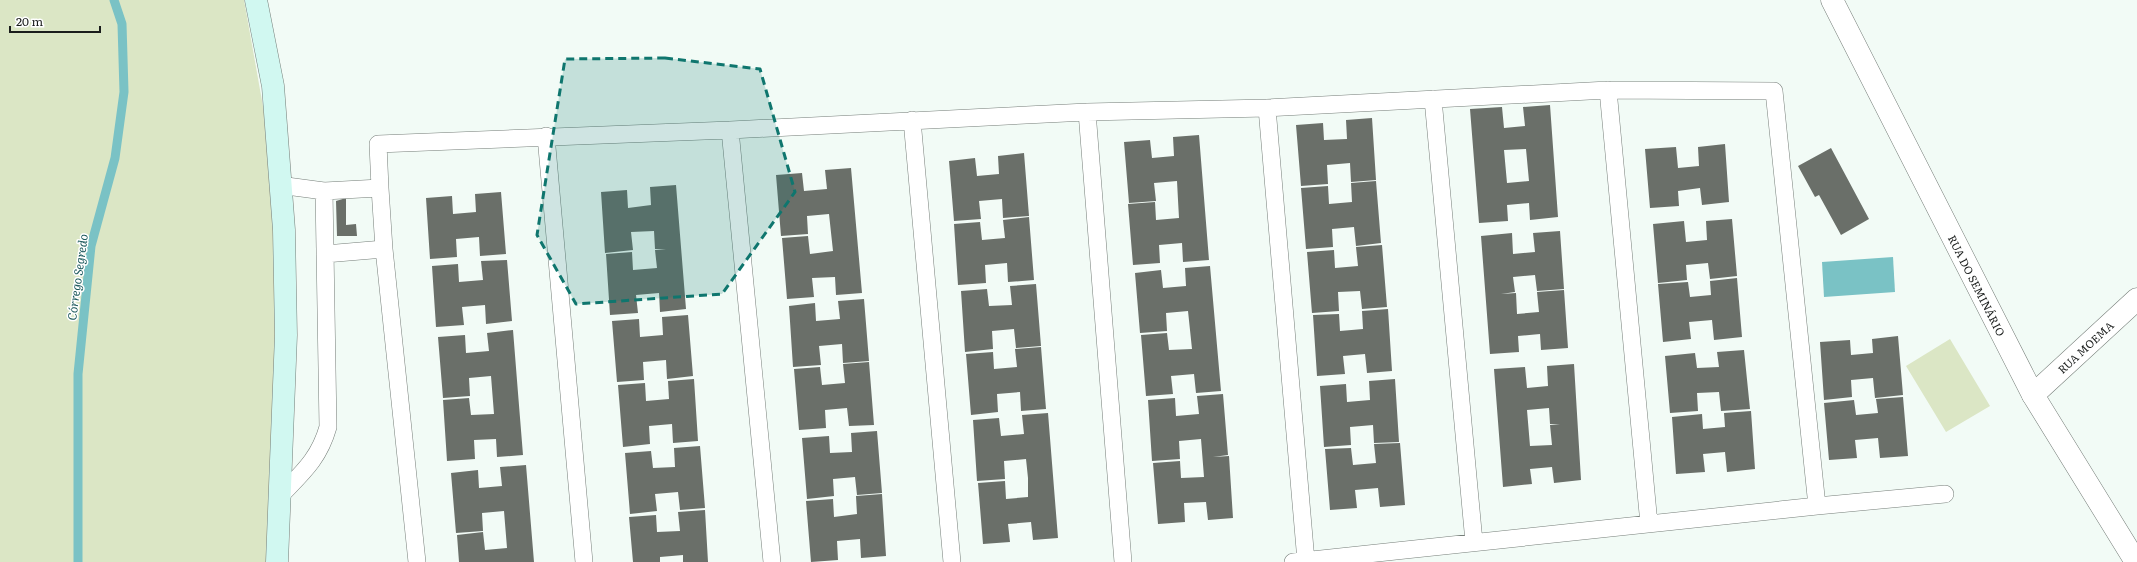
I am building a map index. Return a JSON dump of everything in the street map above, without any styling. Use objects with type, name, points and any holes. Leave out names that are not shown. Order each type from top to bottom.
[{"type":"main road","points":[[256,0],[273,86],[279,185],[284,230],[286,335],[277,562]]},
{"type":"street","name":"RUA DO SEMINÁRIO","points":[[1832,0],[2033,395],[2136,562]]},
{"type":"street","name":"RUA MOEMA","points":[[2033,395],[2137,299]]},
{"type":"lane","points":[[1608,90],[1649,524]]},
{"type":"lane","points":[[417,562],[384,249],[378,144],[546,136],[730,130],[1087,112],[1267,108],[1608,90],[1774,91],[1817,506]]},
{"type":"lane","points":[[1433,99],[1474,542]]},
{"type":"lane","points":[[1267,108],[1300,561],[1817,506],[1945,494]]},
{"type":"lane","points":[[1087,112],[1124,562]]},
{"type":"lane","points":[[912,120],[952,562]]},
{"type":"lane","points":[[730,130],[772,562]]},
{"type":"lane","points":[[546,136],[584,562]]},
{"type":"lane","points":[[279,185],[324,191],[380,188]]},
{"type":"lane","points":[[280,496],[312,463],[324,442],[328,427],[324,191]]},
{"type":"lane","points":[[325,254],[384,249]]},
{"type":"highlighted area","points":[[665,58],[760,69],[795,192],[722,294],[576,304],[537,235],[565,59]]},
{"type":"green space","points":[[0,0],[244,0],[264,112],[274,223],[276,324],[269,562],[0,562]]},
{"type":"green space","points":[[1950,339],[1990,406],[1946,432],[1906,366]]},
{"type":"water","points":[[1893,257],[1895,292],[1824,297],[1822,262]]},
{"type":"building","points":[[1550,105],[1558,217],[1530,220],[1529,203],[1507,205],[1508,221],[1479,223],[1470,109],[1502,107],[1504,128],[1525,126],[1523,107]],"holes":[[[1526,149],[1529,181],[1507,183],[1504,150]]]},
{"type":"building","points":[[1372,118],[1376,180],[1351,182],[1350,163],[1327,165],[1328,184],[1301,186],[1296,125],[1323,123],[1324,140],[1347,139],[1346,120]]},
{"type":"building","points":[[1199,135],[1209,260],[1183,262],[1182,243],[1159,245],[1160,263],[1133,265],[1128,204],[1155,202],[1156,220],[1179,218],[1177,181],[1154,183],[1156,201],[1129,203],[1124,142],[1150,140],[1152,158],[1174,156],[1173,137]]},
{"type":"building","points":[[1725,144],[1729,202],[1702,205],[1700,188],[1678,191],[1679,206],[1650,208],[1645,149],[1676,147],[1678,168],[1699,166],[1698,147]]},
{"type":"building","points":[[1831,148],[1869,219],[1841,235],[1819,195],[1815,197],[1798,166]]},
{"type":"building","points":[[1024,153],[1029,216],[1003,218],[1002,199],[979,201],[981,219],[954,221],[949,161],[975,158],[977,176],[999,174],[998,156]]},
{"type":"building","points":[[851,168],[862,293],[836,295],[835,277],[812,278],[814,297],[787,299],[782,238],[808,236],[810,254],[833,251],[829,214],[807,216],[808,234],[781,236],[776,175],[802,173],[804,191],[827,189],[825,170]]},
{"type":"building","points":[[1376,181],[1381,243],[1356,246],[1354,227],[1332,229],[1333,247],[1306,249],[1301,188],[1328,186],[1329,204],[1352,202],[1351,183]]},
{"type":"building","points":[[676,185],[686,309],[660,312],[659,293],[636,295],[638,313],[610,315],[606,254],[632,252],[633,270],[657,268],[655,250],[666,249],[655,249],[654,231],[631,232],[633,250],[605,253],[601,192],[627,190],[628,208],[651,205],[650,187]]},
{"type":"building","points":[[501,192],[506,254],[480,256],[479,237],[456,239],[457,257],[430,259],[426,198],[452,196],[453,214],[476,212],[475,194]]},
{"type":"building","points":[[346,198],[346,225],[356,224],[357,236],[337,236],[336,201]]},
{"type":"building","points":[[1029,217],[1034,280],[1008,282],[1007,263],[985,265],[986,283],[958,285],[954,224],[980,222],[982,240],[1005,238],[1003,220]]},
{"type":"building","points":[[1732,219],[1737,276],[1710,279],[1708,263],[1686,265],[1687,280],[1658,283],[1653,224],[1684,221],[1686,242],[1707,240],[1706,221]]},
{"type":"building","points":[[1560,231],[1564,289],[1537,291],[1535,275],[1513,277],[1515,292],[1501,294],[1516,293],[1517,314],[1539,312],[1537,292],[1564,290],[1568,348],[1541,350],[1540,334],[1518,336],[1519,352],[1490,354],[1481,236],[1512,233],[1513,254],[1535,252],[1533,233]]},
{"type":"building","points":[[1382,245],[1387,307],[1362,309],[1360,291],[1338,292],[1339,311],[1312,313],[1307,252],[1334,250],[1335,268],[1358,266],[1356,247]]},
{"type":"building","points":[[507,260],[512,321],[486,324],[485,305],[462,307],[464,325],[436,327],[432,266],[458,264],[459,282],[483,280],[481,261]]},
{"type":"building","points":[[1210,266],[1221,391],[1196,393],[1194,374],[1171,376],[1173,394],[1146,396],[1141,335],[1167,333],[1169,350],[1192,349],[1188,311],[1166,313],[1167,331],[1140,333],[1135,273],[1161,270],[1163,288],[1186,286],[1185,268]]},
{"type":"building","points":[[1737,278],[1742,337],[1714,340],[1712,320],[1689,322],[1691,339],[1663,342],[1658,284],[1688,282],[1690,297],[1711,295],[1710,281]]},
{"type":"building","points":[[1036,284],[1041,346],[1016,348],[1014,329],[992,331],[993,349],[965,352],[961,291],[987,289],[989,306],[1012,305],[1010,286]]},
{"type":"building","points":[[864,299],[869,361],[843,363],[842,344],[819,346],[821,365],[793,367],[789,306],[815,303],[816,321],[840,319],[838,301]]},
{"type":"building","points":[[1388,309],[1392,371],[1367,373],[1365,354],[1343,356],[1345,374],[1317,376],[1313,315],[1339,314],[1340,331],[1363,329],[1362,311]]},
{"type":"building","points":[[688,315],[693,376],[667,379],[666,360],[643,362],[644,380],[617,382],[612,321],[639,319],[640,337],[663,335],[662,317]]},
{"type":"building","points":[[513,330],[523,455],[497,457],[496,439],[474,440],[475,459],[447,461],[443,400],[469,398],[471,415],[494,414],[491,376],[469,378],[470,396],[443,398],[438,337],[465,335],[466,353],[489,351],[487,333]]},
{"type":"building","points":[[1898,336],[1903,395],[1875,398],[1873,378],[1851,380],[1852,397],[1824,400],[1820,342],[1850,340],[1851,355],[1873,353],[1872,339]]},
{"type":"building","points":[[1041,347],[1046,409],[1021,411],[1020,392],[997,394],[998,412],[971,415],[966,354],[993,352],[994,369],[1017,367],[1015,349]]},
{"type":"building","points":[[1744,350],[1750,409],[1721,411],[1719,392],[1697,393],[1698,411],[1670,413],[1665,356],[1695,353],[1697,368],[1719,367],[1717,352]]},
{"type":"building","points":[[869,362],[874,425],[849,426],[847,408],[825,410],[826,428],[799,430],[794,369],[820,367],[822,385],[845,383],[843,364]]},
{"type":"building","points":[[1574,364],[1581,480],[1554,483],[1552,467],[1530,469],[1532,484],[1503,487],[1494,369],[1525,367],[1527,388],[1548,386],[1547,366]],"holes":[[[1549,408],[1550,424],[1560,424],[1550,425],[1552,445],[1530,446],[1527,410]]]},
{"type":"building","points":[[694,379],[698,441],[673,443],[672,424],[649,426],[650,444],[623,447],[618,385],[645,383],[646,401],[669,399],[668,381]]},
{"type":"building","points":[[1395,379],[1399,442],[1374,443],[1373,425],[1350,427],[1351,445],[1324,447],[1320,386],[1346,384],[1347,402],[1370,400],[1369,381]]},
{"type":"building","points":[[1223,394],[1228,455],[1213,457],[1229,456],[1233,518],[1208,520],[1206,502],[1184,503],[1185,522],[1158,524],[1153,463],[1180,461],[1181,478],[1204,477],[1201,439],[1179,441],[1180,459],[1152,461],[1148,400],[1175,398],[1176,416],[1199,414],[1197,396]]},
{"type":"building","points":[[1903,397],[1908,456],[1880,458],[1878,438],[1855,440],[1857,458],[1829,460],[1824,403],[1854,400],[1856,415],[1878,413],[1876,399]]},
{"type":"building","points":[[1751,411],[1755,469],[1727,472],[1725,452],[1703,454],[1705,472],[1676,474],[1672,417],[1702,414],[1703,429],[1725,427],[1724,413]]},
{"type":"building","points":[[1048,413],[1058,538],[1033,540],[1031,522],[1008,524],[1010,542],[983,544],[978,483],[1005,481],[1006,499],[1028,497],[1028,478],[1026,459],[1004,461],[1005,479],[977,481],[973,420],[999,418],[1001,436],[1024,434],[1022,415]]},
{"type":"building","points":[[877,431],[882,493],[857,495],[855,477],[833,479],[834,496],[807,499],[802,438],[829,436],[830,453],[852,452],[851,433]]},
{"type":"building","points":[[1400,443],[1405,505],[1380,507],[1378,488],[1355,490],[1357,508],[1330,510],[1325,449],[1351,448],[1353,465],[1376,463],[1374,444]]},
{"type":"building","points":[[700,446],[705,508],[680,510],[678,492],[655,494],[657,511],[630,514],[625,453],[651,451],[653,468],[675,467],[674,448]]},
{"type":"building","points":[[526,465],[534,562],[459,562],[457,535],[483,532],[485,550],[507,548],[504,511],[482,513],[483,531],[456,533],[451,473],[478,470],[479,488],[502,486],[500,467]]},
{"type":"building","points":[[882,494],[886,556],[861,558],[860,539],[837,541],[838,560],[811,562],[806,501],[833,499],[834,517],[857,514],[856,496]]},
{"type":"building","points":[[705,510],[708,562],[683,562],[683,555],[660,557],[660,562],[633,562],[629,517],[656,515],[657,532],[680,531],[678,512]]},
{"type":"waterway","name":"Córrego Segredo","points":[[78,562],[78,374],[91,246],[115,158],[124,92],[122,24],[114,0]]}]
